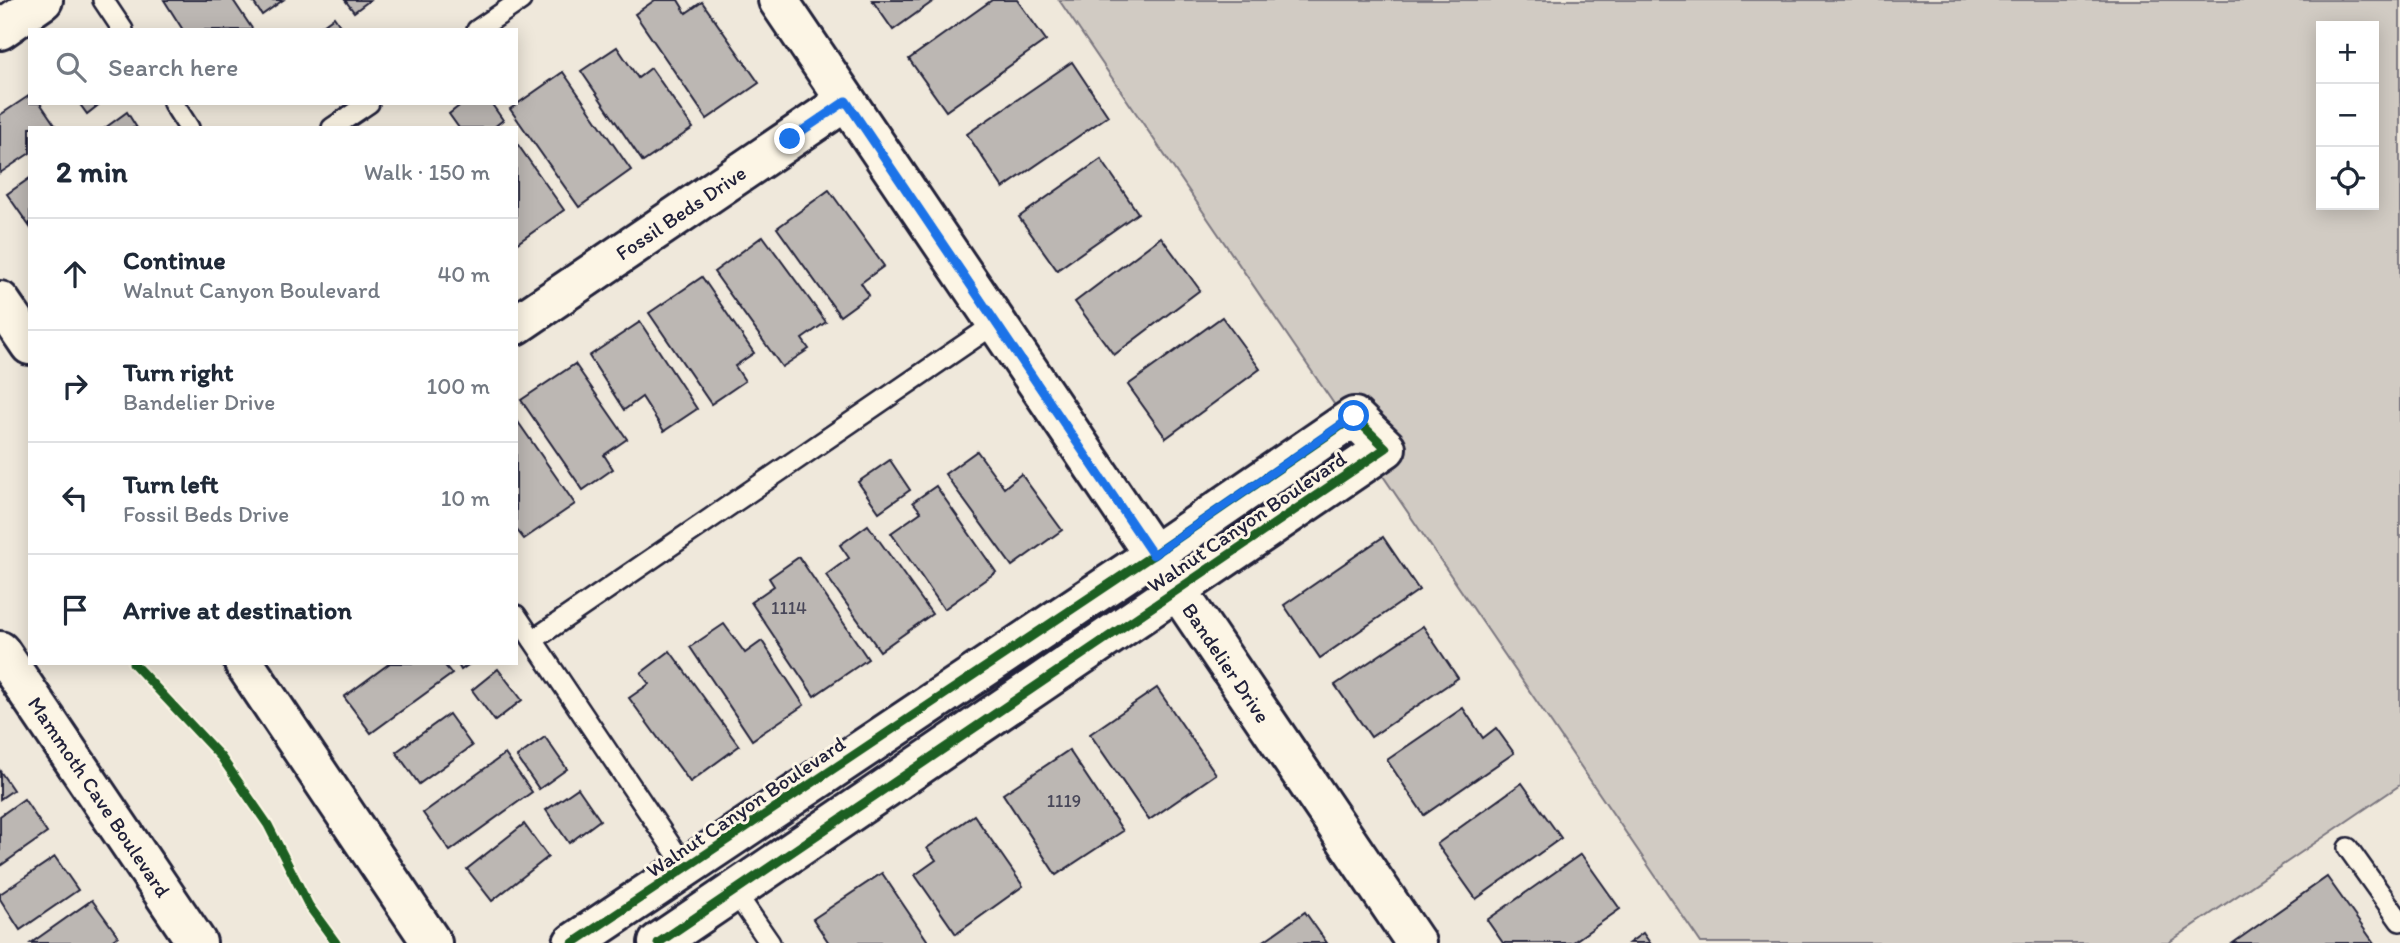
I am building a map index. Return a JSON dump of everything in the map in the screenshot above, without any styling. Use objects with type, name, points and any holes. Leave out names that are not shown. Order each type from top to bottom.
[{"type":"street","points":[[0,30],[43,0]]},
{"type":"street","name":"Bandelier Drive","points":[[778,0],[1416,943]]},
{"type":"street","name":"Fossil Beds Drive","points":[[518,324],[846,101]]},
{"type":"street","points":[[0,301],[28,342]]},
{"type":"street","name":"Walnut Canyon Boulevard","points":[[573,943],[1153,555],[1354,416],[1386,448],[658,943]]},
{"type":"street","name":"Mammoth Cave Boulevard","points":[[0,651],[197,943]]},
{"type":"street","points":[[245,665],[432,943]]},
{"type":"lane","points":[[103,0],[122,28]]},
{"type":"lane","points":[[480,28],[521,0]]},
{"type":"lane","points":[[174,105],[188,126]]},
{"type":"lane","points":[[335,126],[366,105]]},
{"type":"lane","points":[[533,640],[996,323]]},
{"type":"lane","points":[[518,618],[686,868]]},
{"type":"lane","points":[[2348,848],[2400,921]]},
{"type":"lane","points":[[735,892],[770,943]]},
{"type":"shaded area","points":[[1059,0],[2400,0],[2400,785],[2168,943],[1701,943]]},
{"type":"building","points":[[164,0],[233,0],[252,28],[182,28]]},
{"type":"building","points":[[252,0],[283,0],[262,15]]},
{"type":"building","points":[[345,0],[370,0],[354,12]]},
{"type":"building","points":[[655,0],[678,0],[686,13],[702,2],[759,83],[707,119],[635,14]]},
{"type":"building","points":[[872,0],[935,0],[893,30]]},
{"type":"building","points":[[992,0],[1017,0],[1046,40],[946,111],[909,59]]},
{"type":"building","points":[[334,17],[342,28],[319,28]]},
{"type":"building","points":[[617,47],[638,78],[651,68],[693,128],[643,162],[581,71]]},
{"type":"building","points":[[1072,62],[1108,116],[1003,188],[967,134]]},
{"type":"building","points":[[563,72],[631,170],[579,207],[510,109]]},
{"type":"building","points":[[28,96],[28,105],[41,105],[56,126],[28,126],[28,154],[0,173],[0,115]]},
{"type":"building","points":[[80,105],[98,105],[87,114]]},
{"type":"building","points":[[460,105],[492,105],[503,120],[496,126],[458,126],[449,114]]},
{"type":"building","points":[[127,112],[136,126],[108,126]]},
{"type":"building","points":[[518,145],[564,210],[518,243]]},
{"type":"building","points":[[1101,159],[1138,213],[1057,270],[1019,217]]},
{"type":"building","points":[[28,179],[28,224],[7,194]]},
{"type":"building","points":[[829,190],[884,266],[861,283],[869,295],[840,316],[777,228]]},
{"type":"building","points":[[763,236],[826,322],[802,339],[809,349],[782,367],[714,272]]},
{"type":"building","points":[[1161,237],[1200,290],[1114,355],[1075,302]]},
{"type":"building","points":[[702,277],[754,353],[735,366],[745,381],[711,404],[649,313]]},
{"type":"building","points":[[1222,317],[1260,369],[1166,438],[1128,385]]},
{"type":"building","points":[[640,322],[697,409],[664,431],[642,397],[624,410],[589,356]]},
{"type":"building","points":[[575,364],[627,439],[604,455],[613,469],[583,490],[521,400]]},
{"type":"building","points":[[518,422],[575,504],[524,539],[518,532]]},
{"type":"building","points":[[977,451],[1004,488],[1021,474],[1062,530],[1012,566],[945,474]]},
{"type":"building","points":[[890,460],[910,490],[879,512],[858,482]]},
{"type":"building","points":[[936,486],[996,572],[944,609],[891,533],[921,512],[913,502]]},
{"type":"building","points":[[868,525],[932,614],[880,651],[826,575],[849,558],[840,545]]},
{"type":"building","points":[[1383,537],[1419,590],[1320,658],[1284,605]]},
{"type":"building","points":[[799,557],[868,659],[814,696],[751,602],[774,586],[769,578]]},
{"type":"building","points":[[724,624],[745,653],[762,641],[804,705],[752,740],[690,647]]},
{"type":"building","points":[[1423,626],[1458,678],[1371,737],[1335,685]]},
{"type":"building","points":[[670,651],[739,746],[690,782],[629,698],[649,684],[641,673]]},
{"type":"building","points":[[387,665],[445,665],[452,674],[371,733],[344,697]]},
{"type":"building","points":[[498,669],[522,700],[495,721],[472,690]]},
{"type":"building","points":[[1157,688],[1216,774],[1149,820],[1090,734]]},
{"type":"building","points":[[1463,708],[1483,738],[1496,728],[1514,753],[1424,815],[1387,760]]},
{"type":"building","points":[[449,714],[472,746],[419,784],[396,752]]},
{"type":"building","points":[[545,737],[567,769],[539,789],[517,757]]},
{"type":"building","points":[[1069,750],[1123,831],[1056,875],[1003,794]]},
{"type":"building","points":[[505,754],[532,792],[450,851],[423,813]]},
{"type":"building","points":[[0,771],[13,790],[0,799]]},
{"type":"building","points":[[1522,783],[1561,838],[1476,899],[1437,844]]},
{"type":"building","points":[[578,788],[600,820],[569,843],[546,810]]},
{"type":"building","points":[[24,799],[47,833],[0,866],[0,816]]},
{"type":"building","points":[[974,815],[1023,886],[956,934],[915,875],[936,860],[927,848]]},
{"type":"building","points":[[524,824],[548,857],[492,901],[467,869]]},
{"type":"building","points":[[1581,854],[1620,909],[1572,943],[1503,943],[1487,920]]},
{"type":"building","points":[[55,857],[78,890],[20,930],[0,899],[0,894]]},
{"type":"building","points":[[882,873],[929,943],[829,943],[813,919]]},
{"type":"building","points":[[2327,877],[2374,943],[2233,943]]},
{"type":"building","points":[[92,900],[118,936],[109,943],[31,943]]},
{"type":"building","points":[[1305,912],[1327,943],[1261,943]]},
{"type":"building","points":[[1643,933],[1650,943],[1629,943]]},
{"type":"cycle path","points":[[573,943],[1153,555],[1354,417],[1386,448],[658,943]]},
{"type":"cycle path","points":[[135,665],[221,757],[268,825],[309,906],[336,943]]},
{"type":"route","points":[[790,139],[846,101],[1153,555],[1354,416]]}]
